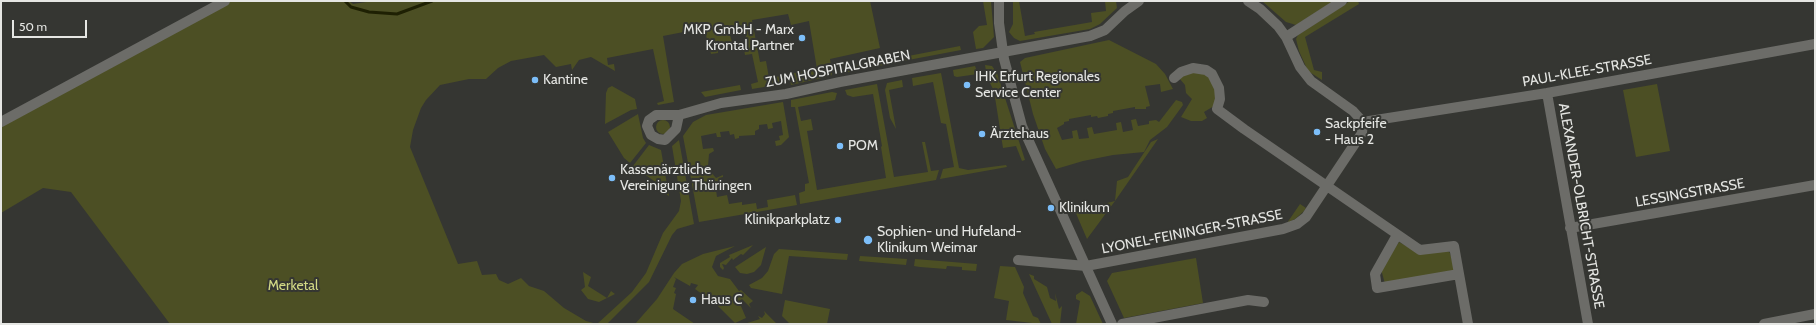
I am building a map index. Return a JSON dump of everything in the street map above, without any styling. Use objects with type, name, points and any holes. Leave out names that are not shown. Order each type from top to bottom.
[{"type":"street","points":[[1,122],[225,1]]},
{"type":"street","points":[[999,1],[1003,52],[1011,90],[1031,147],[1112,324]]},
{"type":"street","points":[[1003,52],[1097,34],[1105,30],[1125,11],[1139,1]]},
{"type":"street","points":[[1248,1],[1270,18],[1286,37],[1297,62],[1311,81],[1353,111],[1363,122]]},
{"type":"street","points":[[1286,37],[1342,1]]},
{"type":"street","name":"PAUL-KLEE-STRASSE","points":[[1363,122],[1547,92],[1815,44]]},
{"type":"street","name":"ZUM HOSPITALGRABEN","points":[[679,115],[721,103],[786,94],[1003,52]]},
{"type":"street","points":[[1174,78],[1181,72],[1193,68],[1206,70],[1212,74],[1219,88],[1220,99],[1217,109],[1420,250],[1454,246],[1468,324]]},
{"type":"street","name":"ALEXANDER-OLBRICHT-STRASSE","points":[[1547,92],[1588,324]]},
{"type":"street","name":"LYONEL-FEININGER-STRASSE","points":[[1018,260],[1086,266],[1291,227],[1306,217],[1362,133],[1363,122]]},
{"type":"street","name":"LESSINGSTRASSE","points":[[1570,228],[1815,185]]},
{"type":"street","points":[[1397,235],[1374,274],[1377,288],[1459,274]]},
{"type":"street","points":[[1122,324],[1248,300],[1264,302]]},
{"type":"street","points":[[1764,324],[1815,314]]},
{"type":"green space","name":"Merketal","points":[[217,1],[349,1],[353,4],[373,1],[870,1],[880,48],[830,59],[831,76],[791,85],[789,74],[817,69],[809,21],[791,25],[788,14],[752,20],[760,62],[766,61],[769,78],[781,76],[782,84],[752,89],[751,84],[758,82],[752,54],[745,55],[744,49],[748,48],[745,32],[730,35],[732,42],[717,45],[718,53],[711,54],[704,28],[663,36],[674,102],[658,105],[657,103],[664,101],[653,49],[607,58],[608,65],[614,64],[615,71],[591,57],[579,60],[572,70],[571,64],[556,67],[544,55],[511,61],[498,68],[486,79],[469,79],[440,85],[426,100],[421,108],[413,130],[410,147],[458,264],[477,261],[482,275],[496,274],[499,280],[508,284],[521,278],[529,286],[544,291],[564,308],[586,321],[597,324],[170,324],[71,192],[43,188],[1,213],[1,117]]},
{"type":"green space","points":[[983,1],[991,1],[994,37],[983,48],[976,49],[973,32],[979,26],[987,25]]},
{"type":"green space","points":[[1013,1],[1019,1],[1025,36],[1035,34],[1034,32],[1092,22],[1091,13],[1106,11],[1105,1],[1116,1],[1117,8],[1100,24],[1090,29],[1020,41],[1014,38],[1009,32],[1013,24]]},
{"type":"green space","points":[[1262,1],[1334,1],[1296,25],[1286,22]]},
{"type":"green space","points":[[1350,1],[1358,1],[1359,4],[1305,37],[1314,70],[1322,72],[1322,80],[1308,71],[1299,51],[1296,39],[1298,35]]},
{"type":"green space","points":[[1109,40],[1156,64],[1165,74],[1173,89],[1161,92],[1160,84],[1145,86],[1150,106],[1146,107],[1146,109],[1135,109],[1135,107],[1113,111],[1113,113],[1108,114],[1108,116],[1098,118],[1097,116],[1091,117],[1091,115],[1069,119],[1069,121],[1064,122],[1064,124],[1057,128],[1062,140],[1073,138],[1072,131],[1077,130],[1079,139],[1089,138],[1087,128],[1092,127],[1094,134],[1117,130],[1116,123],[1121,122],[1123,132],[1133,130],[1131,120],[1136,119],[1138,126],[1149,124],[1149,121],[1156,120],[1159,122],[1176,100],[1182,102],[1183,105],[1167,127],[1150,140],[1144,152],[1113,155],[1083,161],[1056,169],[1045,149],[1033,114],[1020,62],[1025,58]]},
{"type":"green space","points":[[960,46],[961,50],[903,61],[903,57]]},
{"type":"green space","points":[[888,59],[889,64],[844,73],[843,68]]},
{"type":"green space","points":[[985,65],[992,66],[997,73],[1025,160],[1022,161],[1016,146],[1003,148],[994,91],[987,77]]},
{"type":"green space","points":[[975,66],[978,74],[957,77],[954,76],[953,70]]},
{"type":"green space","points":[[1190,72],[1205,72],[1218,90],[1214,106],[1204,112],[1207,118],[1202,121],[1191,121],[1181,117],[1192,99],[1186,93],[1185,85],[1179,78]]},
{"type":"green space","points":[[941,73],[959,168],[968,170],[1006,165],[1007,167],[940,179],[943,169],[954,167],[946,124],[941,123],[933,82],[913,86],[912,78]]},
{"type":"green space","points":[[902,80],[903,87],[889,90],[896,129],[890,118],[885,90],[887,83]]},
{"type":"green space","points":[[877,84],[894,177],[928,172],[922,142],[925,142],[931,171],[939,170],[936,180],[800,204],[799,193],[805,191],[805,184],[809,183],[795,107],[791,107],[791,100],[832,92],[837,93],[835,100],[798,107],[801,121],[811,119],[813,130],[807,131],[817,190],[886,178],[873,94],[853,97],[847,95],[845,90]]},
{"type":"green space","points":[[1657,84],[1670,151],[1636,157],[1623,90]]},
{"type":"green space","points":[[740,85],[741,90],[705,97],[701,92]]},
{"type":"green space","points":[[612,86],[635,99],[637,109],[631,110],[605,124],[606,93],[608,88]]},
{"type":"green space","points":[[783,102],[789,137],[781,145],[776,146],[775,141],[780,140],[779,136],[783,135],[781,121],[772,123],[773,128],[768,129],[767,124],[759,125],[759,129],[755,131],[755,135],[739,136],[739,138],[735,139],[734,134],[730,135],[729,131],[720,132],[721,137],[717,137],[716,133],[701,136],[703,149],[713,148],[714,151],[709,154],[708,166],[710,171],[716,178],[723,175],[723,177],[719,178],[719,182],[715,183],[717,197],[727,195],[729,204],[742,202],[742,205],[756,203],[757,209],[768,207],[767,200],[795,195],[797,205],[699,222],[683,136],[693,122],[706,115]]},
{"type":"green space","points":[[638,114],[643,138],[646,143],[630,163],[624,158],[608,132]]},
{"type":"green space","points":[[660,120],[666,120],[670,124],[670,130],[666,134],[660,134],[656,130],[656,124]]},
{"type":"green space","points":[[1158,139],[1115,201],[1117,181],[1128,177],[1151,142]]},
{"type":"green space","points":[[679,140],[694,224],[677,229],[672,235],[649,282],[607,324],[597,324],[632,292],[646,273],[663,233],[679,211],[681,201],[672,146]]},
{"type":"green space","points":[[649,145],[661,150],[669,196],[660,191],[657,183],[633,166]]},
{"type":"green space","points":[[1115,201],[1087,239],[1075,211]]},
{"type":"green space","points":[[1300,204],[1306,208],[1304,211],[1295,219],[1287,223]]},
{"type":"green space","points":[[1399,242],[1419,253],[1448,251],[1450,253],[1455,272],[1385,284],[1381,269]]},
{"type":"green space","points":[[753,245],[743,255],[741,254],[733,260],[732,258],[726,265],[722,264],[724,268],[723,270],[720,267],[720,263],[730,257],[729,255]]},
{"type":"green space","points":[[735,246],[716,256],[712,267],[718,276],[730,279],[739,291],[741,290],[753,301],[749,304],[751,308],[742,299],[739,301],[738,299],[746,318],[735,323],[716,304],[695,289],[698,285],[691,283],[690,286],[674,277],[676,279],[673,287],[676,288],[674,293],[676,294],[673,309],[695,324],[635,324],[657,299],[674,273],[682,264],[703,254]]},
{"type":"green space","points":[[766,247],[761,265],[754,272],[747,274],[740,273],[735,267]]},
{"type":"green space","points":[[779,249],[848,254],[847,260],[789,256],[782,294],[751,288],[749,285],[762,278],[768,271],[774,254]]},
{"type":"green space","points":[[860,256],[907,259],[906,265],[859,261]]},
{"type":"green space","points":[[1196,258],[1203,303],[1124,318],[1107,281],[1112,273]]},
{"type":"green space","points":[[915,259],[977,264],[976,271],[962,270],[962,267],[947,266],[946,269],[920,267],[914,266]]},
{"type":"green space","points":[[1000,266],[1015,267],[1024,287],[1023,293],[1033,316],[1038,318],[1041,324],[1006,320],[1009,301],[994,298]]},
{"type":"green space","points":[[583,272],[591,277],[588,286],[607,298],[599,302],[588,299],[581,290],[585,287]]},
{"type":"green space","points":[[1029,274],[1034,276],[1034,279],[1047,287],[1050,298],[1056,301],[1055,293],[1059,309],[1062,306],[1060,324],[1052,324]]},
{"type":"green space","points":[[611,291],[615,294],[607,298]]},
{"type":"green space","points":[[1082,291],[1090,296],[1103,324],[1076,324],[1080,301],[1076,299],[1076,295]]},
{"type":"green space","points":[[785,300],[830,309],[827,324],[790,324],[782,316]]},
{"type":"green space","points":[[764,311],[777,324],[744,324],[760,319],[758,316],[762,318],[765,314]]},
{"type":"waterway","points":[[345,1],[351,7],[369,12],[397,14],[432,1]]},
{"type":"place","name":"MKP GmbH - Marx Krontal Partner","points":[[802,38]]},
{"type":"place","name":"Kantine","points":[[535,80]]},
{"type":"place","name":"IHK Erfurt Regionales Service Center","points":[[967,85]]},
{"type":"place","name":"Sackpfeife - Haus 2","points":[[1317,132]]},
{"type":"place","name":"Ärztehaus","points":[[982,134]]},
{"type":"place","name":"POM","points":[[840,146]]},
{"type":"place","name":"Kassenärztliche Vereinigung Thüringen","points":[[612,178]]},
{"type":"place","name":"Klinikum","points":[[1051,208]]},
{"type":"place","name":"Klinikparkplatz","points":[[838,220]]},
{"type":"place","name":"Sophien- und Hufeland- Klinikum Weimar","points":[[868,240]]},
{"type":"place","name":"Haus C","points":[[693,300]]}]
